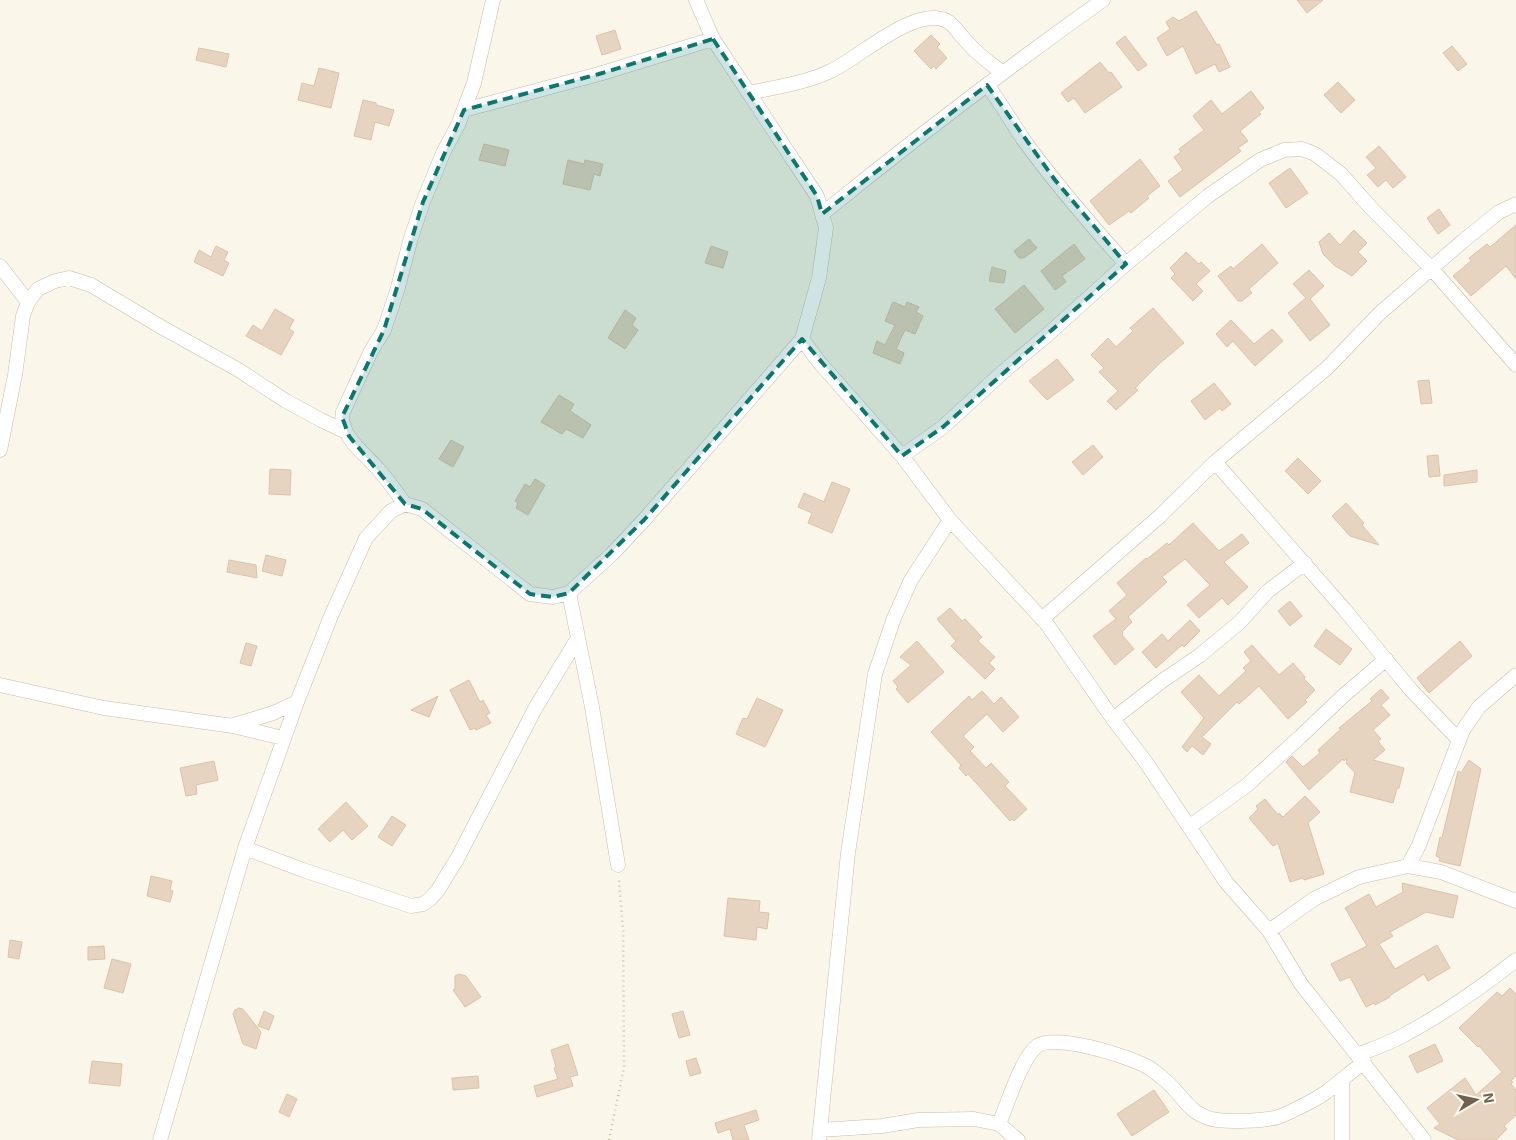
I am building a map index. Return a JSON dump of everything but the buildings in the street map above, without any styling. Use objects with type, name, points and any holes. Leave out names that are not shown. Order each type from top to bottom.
[{"type":"street","points":[[494,0],[474,83],[458,125],[444,151],[423,202],[384,330],[371,351],[343,412],[343,425],[346,432],[405,504],[422,508],[530,594],[553,597],[569,593],[612,554],[802,339],[819,278],[826,228],[817,196],[713,38],[696,0]]},
{"type":"street","points":[[822,214],[893,156],[1103,0]]},
{"type":"street","points":[[750,93],[808,81],[833,70],[884,37],[910,24],[931,17],[947,21],[984,58],[1003,73]]},
{"type":"street","points":[[464,110],[599,74],[713,38]]},
{"type":"street","points":[[987,85],[1001,103],[1022,138],[1054,180],[1087,221],[1126,264]]},
{"type":"street","points":[[902,456],[943,427],[1126,264],[1208,196],[1260,160],[1284,150],[1302,149],[1315,154],[1341,174],[1372,209],[1431,268],[1516,365]]},
{"type":"street","points":[[1042,619],[1160,516],[1215,462],[1326,368],[1380,313],[1431,268],[1500,212],[1516,204]]},
{"type":"street","points":[[0,266],[28,302]]},
{"type":"street","points":[[0,450],[15,375],[23,316],[28,302],[38,289],[55,281],[69,278],[91,285],[237,369],[286,401],[346,432]]},
{"type":"street","points":[[802,339],[818,362],[902,456],[950,520],[1042,619],[1145,761],[1226,882],[1269,931],[1301,984],[1424,1140]]},
{"type":"street","points":[[1215,462],[1305,563],[1411,690],[1459,740]]},
{"type":"street","points":[[160,1140],[244,848],[283,738],[331,616],[366,538],[391,511],[405,504]]},
{"type":"street","points":[[950,520],[911,580],[894,618],[875,674],[848,853],[820,1135],[918,1120],[974,1118],[999,1124],[1018,1140]]},
{"type":"street","points":[[1113,719],[1220,639],[1240,622],[1268,591],[1305,563]]},
{"type":"street","points":[[569,593],[605,777],[618,865]]},
{"type":"street","points":[[244,848],[411,906],[423,904],[438,890],[457,859],[536,707],[578,638]]},
{"type":"street","points":[[1190,826],[1246,786],[1342,696],[1386,660]]},
{"type":"street","points":[[1408,866],[1419,845],[1463,730],[1479,707],[1516,675]]},
{"type":"street","points":[[0,685],[104,708],[233,726],[283,738]]},
{"type":"street","points":[[233,726],[273,713],[297,702]]},
{"type":"street","points":[[1269,931],[1314,899],[1359,877],[1408,866],[1441,872],[1516,901]]},
{"type":"street","points":[[999,1124],[1025,1061],[1038,1046],[1053,1041],[1121,1055],[1147,1066],[1169,1084],[1185,1103],[1201,1115],[1217,1120],[1241,1121],[1277,1117],[1323,1094],[1342,1079],[1360,1058],[1399,1038],[1477,990],[1516,960]]},
{"type":"street","points":[[1342,1079],[1342,1140]]},
{"type":"path","points":[[609,1140],[624,1067],[623,931],[618,865]]},
{"type":"highlighted area","points":[[713,39],[817,196],[822,214],[987,85],[1055,180],[1126,264],[943,427],[902,456],[802,339],[644,520],[569,593],[553,597],[530,594],[422,509],[405,504],[349,436],[342,417],[384,330],[423,202],[464,110],[599,74]]}]
